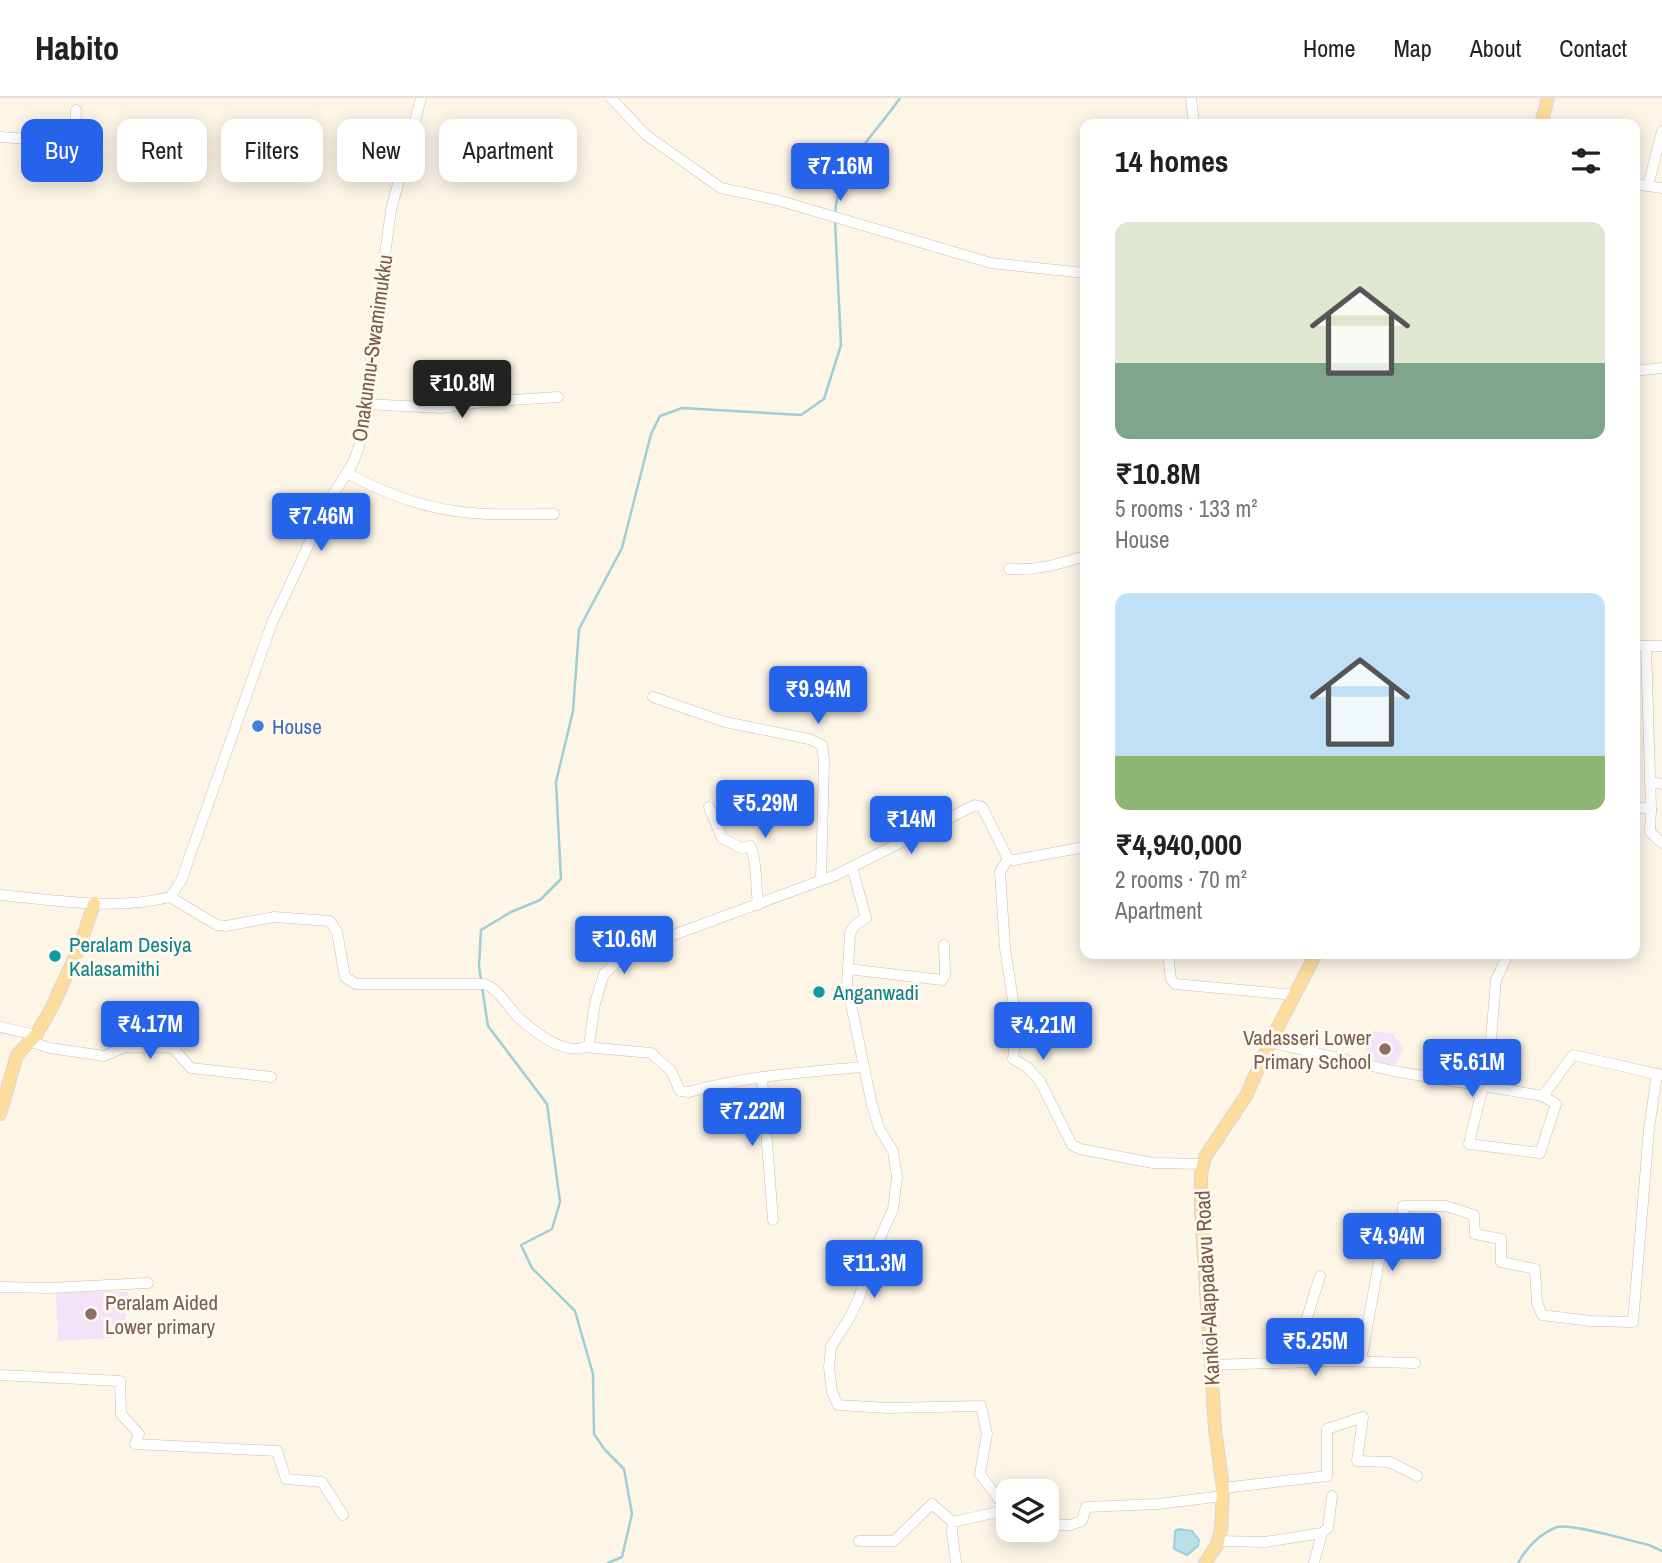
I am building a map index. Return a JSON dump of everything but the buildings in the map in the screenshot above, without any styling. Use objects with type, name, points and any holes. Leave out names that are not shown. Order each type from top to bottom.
[{"type":"main road","points":[[1542,119],[1548,98]]},
{"type":"main road","points":[[0,1114],[17,1055],[33,1038],[79,948],[94,904]]},
{"type":"main road","name":"Kankol-Alappadavu Road","points":[[1205,1563],[1218,1541],[1223,1492],[1215,1429],[1201,1174],[1205,1157],[1246,1096],[1270,1042],[1313,959]]},
{"type":"street","name":"Onakunnu-Swamimukku","points":[[170,897],[181,881],[192,852],[272,623],[359,447],[391,210],[421,98]]},
{"type":"street","points":[[611,98],[646,135],[721,188],[777,200],[991,263],[1080,272]]},
{"type":"street","points":[[1191,98],[1193,119]]},
{"type":"street","points":[[0,138],[74,142],[75,110]]},
{"type":"street","points":[[1648,186],[1662,131]]},
{"type":"street","points":[[1640,185],[1662,188]]},
{"type":"street","points":[[1640,371],[1662,368]]},
{"type":"street","points":[[366,404],[442,408],[558,397]]},
{"type":"street","points":[[347,473],[379,491],[453,511],[554,514]]},
{"type":"street","points":[[1009,569],[1046,568],[1080,558]]},
{"type":"street","points":[[1640,646],[1662,646]]},
{"type":"street","points":[[1646,646],[1650,831],[1662,843]]},
{"type":"street","points":[[653,696],[725,722],[809,739],[822,745],[821,880]]},
{"type":"street","points":[[1650,782],[1662,784]]},
{"type":"street","points":[[0,895],[94,904],[142,902],[170,897],[216,925],[226,926],[274,917],[330,921],[337,932],[345,977],[356,984],[481,984],[499,994],[520,1019],[559,1046],[575,1050],[589,1045],[595,1003],[604,974],[623,957],[657,941],[758,905],[852,867],[975,805],[982,807],[1008,859],[1080,848]]},
{"type":"street","points":[[709,807],[722,838],[741,848],[750,846],[754,854],[758,905]]},
{"type":"street","points":[[1640,808],[1651,809]]},
{"type":"street","points":[[1008,859],[1000,872],[1005,948],[1017,1027],[1013,1059],[1027,1067],[1040,1081],[1072,1145],[1080,1149],[1153,1163],[1203,1164]]},
{"type":"street","points":[[852,867],[866,918],[854,926],[850,933],[847,985],[875,1116],[892,1152],[897,1177],[893,1209],[872,1256],[859,1298],[831,1346],[829,1367],[832,1392],[838,1405],[924,1408],[981,1406],[987,1434],[980,1474],[996,1495]]},
{"type":"street","points":[[848,969],[942,980],[945,975],[944,945]]},
{"type":"street","points":[[1169,959],[1171,979],[1175,984],[1295,995]]},
{"type":"street","points":[[1270,1042],[1393,1070],[1485,1085],[1543,1096],[1556,1104],[1540,1153],[1469,1144],[1485,1085],[1496,980],[1506,959]]},
{"type":"street","points":[[0,1027],[77,1053],[104,1056],[125,1047],[172,1047],[191,1068],[271,1077]]},
{"type":"street","points":[[585,1047],[651,1053],[671,1071],[680,1091],[689,1092],[762,1077],[863,1067]]},
{"type":"street","points":[[1361,1361],[1384,1234],[1404,1230],[1404,1206],[1446,1206],[1474,1215],[1475,1234],[1501,1240],[1501,1262],[1535,1269],[1537,1302],[1542,1315],[1591,1321],[1633,1322],[1649,1129],[1660,1074],[1573,1055],[1543,1096]]},
{"type":"street","points":[[762,1077],[773,1220]]},
{"type":"street","points":[[1293,1363],[1320,1276]]},
{"type":"street","points":[[0,1287],[148,1283]]},
{"type":"street","points":[[1212,1365],[1361,1361],[1415,1363]]},
{"type":"street","points":[[0,1375],[120,1381],[121,1414],[139,1434],[135,1444],[277,1451],[286,1479],[322,1482],[343,1515]]},
{"type":"street","points":[[1059,1525],[1082,1521],[1086,1507],[1158,1504],[1326,1476],[1326,1429],[1363,1417],[1357,1461],[1390,1462],[1416,1476]]},
{"type":"street","points":[[1218,1541],[1265,1542],[1322,1533],[1328,1528],[1332,1496]]},
{"type":"street","points":[[859,1541],[894,1541],[932,1504],[953,1522]]},
{"type":"street","points":[[953,1522],[996,1513]]},
{"type":"street","points":[[953,1522],[956,1563]]},
{"type":"street","points":[[1314,1563],[1322,1533]]},
{"type":"shaded area","name":"Vadasseri Lower Primary School","points":[[1373,1031],[1393,1034],[1403,1049],[1394,1067],[1362,1059]]},
{"type":"shaded area","name":"Peralam Aided Lower primary","points":[[56,1290],[128,1292],[124,1337],[58,1341]]},
{"type":"water","points":[[1175,1531],[1192,1531],[1199,1540],[1198,1546],[1187,1555],[1174,1549]]},
{"type":"waterway","points":[[835,214],[838,197],[850,166],[900,98]]},
{"type":"waterway","points":[[481,980],[481,930],[511,912],[540,900],[561,879],[556,782],[573,711],[579,629],[622,548],[651,434],[660,416],[682,408],[801,415],[824,399],[841,345],[835,221]]},
{"type":"waterway","points":[[482,987],[488,1026],[547,1104],[560,1202],[552,1229],[521,1245],[532,1268],[575,1311],[593,1374],[594,1434],[624,1469],[632,1514],[622,1557],[608,1563]]},
{"type":"waterway","points":[[1518,1563],[1525,1552],[1545,1533],[1564,1526],[1602,1533],[1662,1551]]},
{"type":"place","name":"House","points":[[258,726]]},
{"type":"place","name":"Peralam Desiya Kalasamithi","points":[[55,956]]},
{"type":"place","name":"Anganwadi","points":[[819,992]]},
{"type":"place","name":"Vadasseri Lower Primary School","points":[[1385,1049]]},
{"type":"place","name":"Peralam Aided Lower primary","points":[[91,1314]]}]
